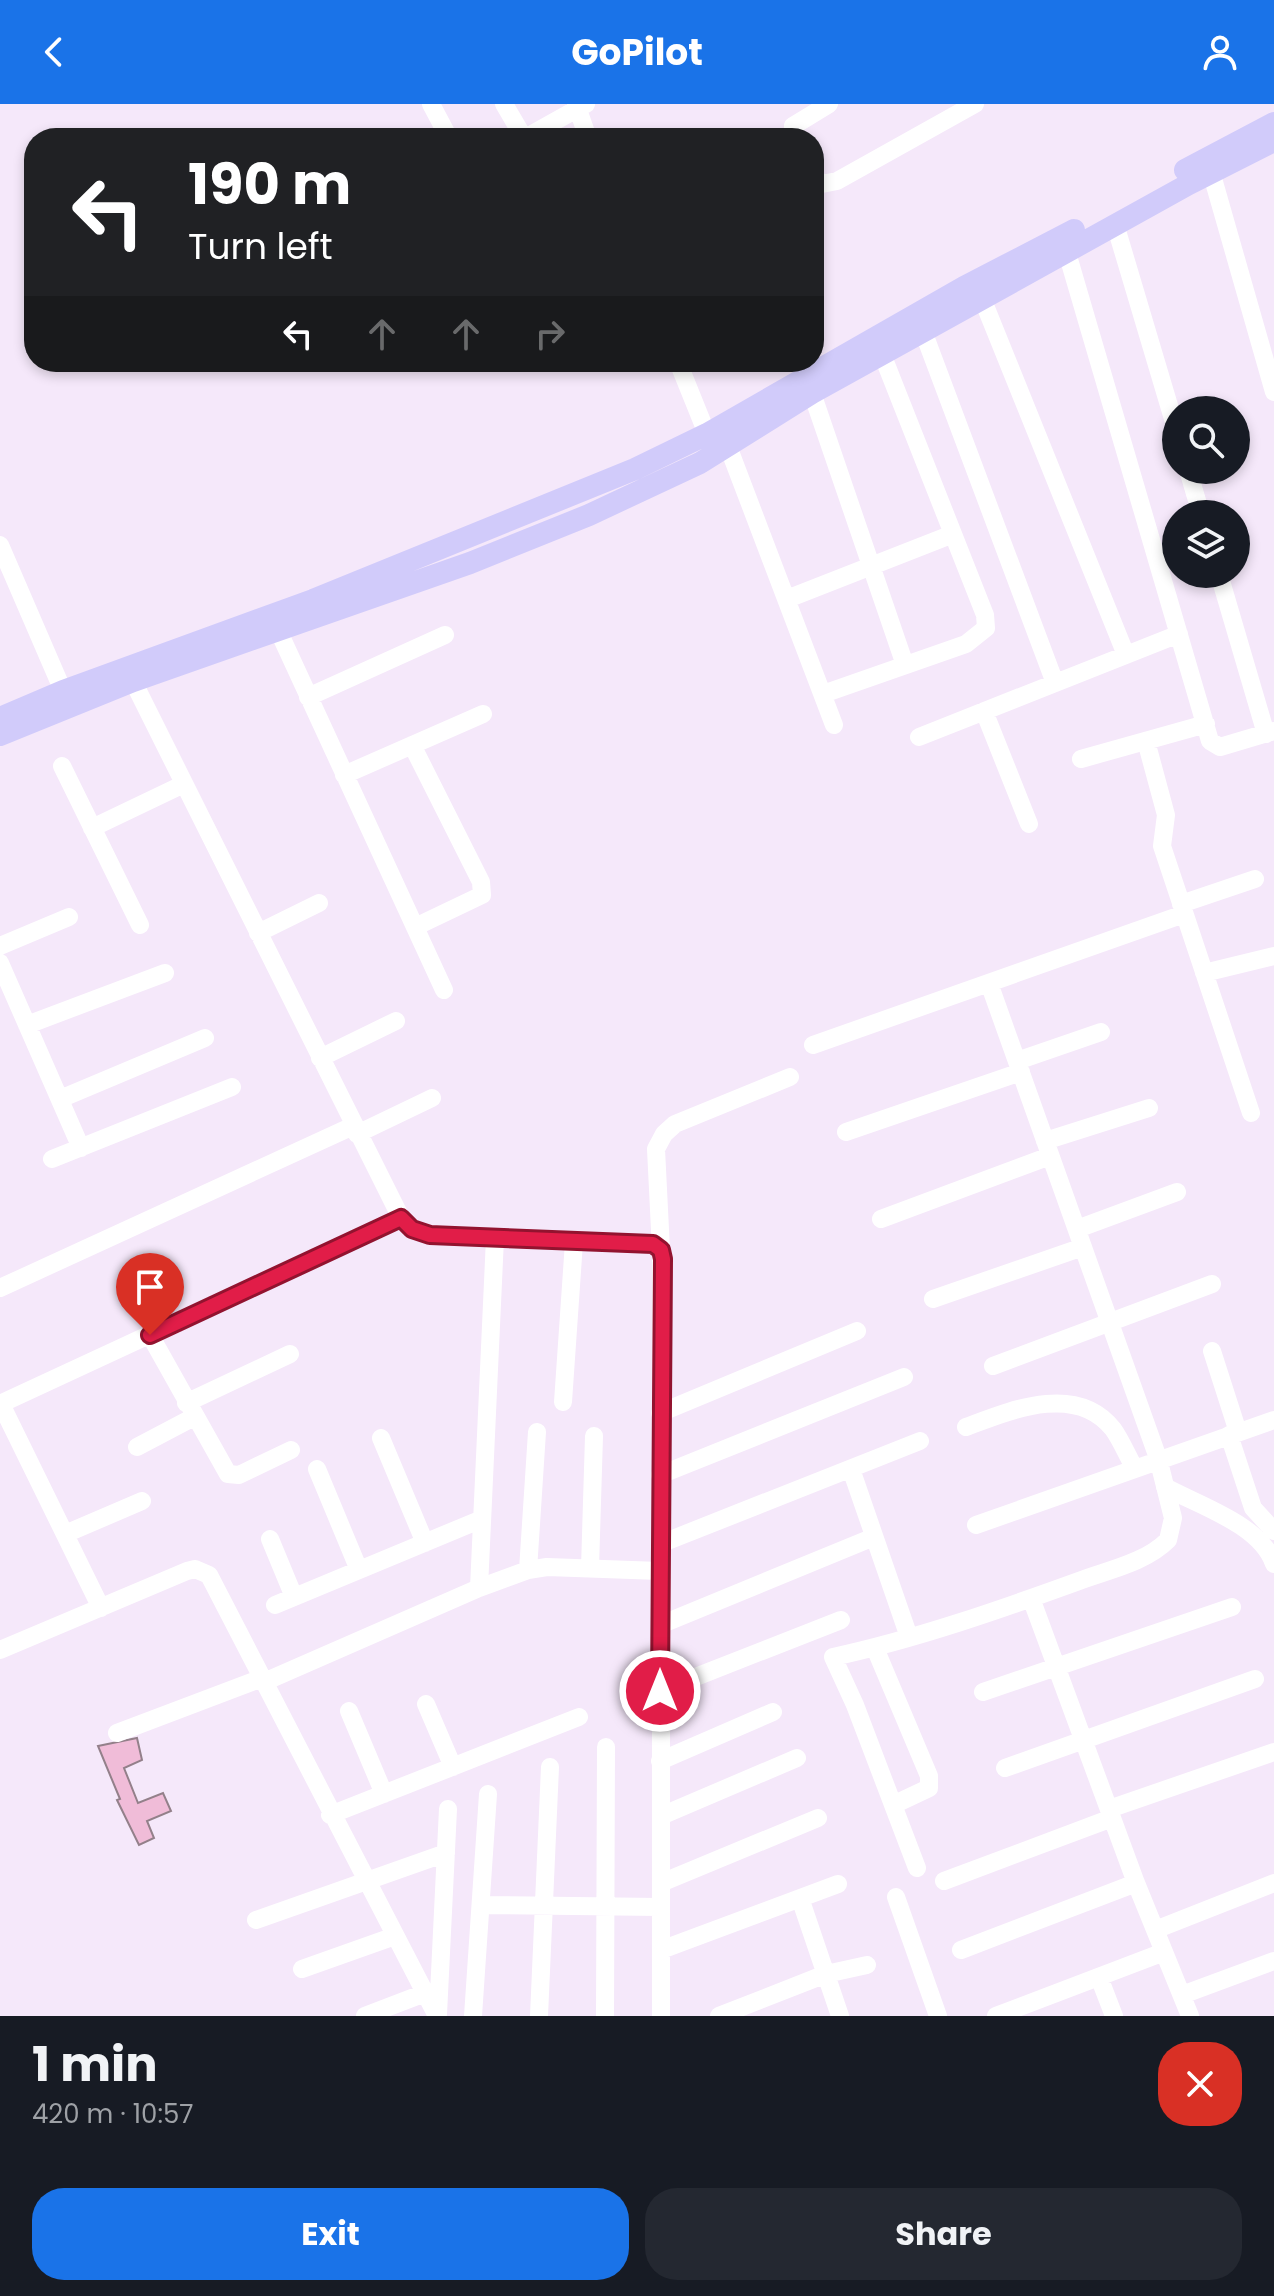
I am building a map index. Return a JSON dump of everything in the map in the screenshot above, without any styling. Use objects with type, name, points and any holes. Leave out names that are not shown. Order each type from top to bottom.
[{"type":"main road","points":[[824,372],[964,287],[1115,224],[1274,123]]},
{"type":"main road","points":[[719,435],[812,393],[982,298],[1065,244],[1209,165],[1274,141]]},
{"type":"main road","points":[[0,735],[130,674],[274,622],[470,563],[589,515],[700,463],[719,435],[823,372]]},
{"type":"main road","points":[[0,718],[63,691],[130,674]]},
{"type":"street","points":[[431,104],[444,128]]},
{"type":"street","points":[[504,104],[519,128]]},
{"type":"street","points":[[793,128],[799,120],[829,104]]},
{"type":"street","points":[[824,184],[837,181],[975,104]]},
{"type":"street","points":[[542,128],[580,106],[586,128]]},
{"type":"street","points":[[1209,165],[1274,392]]},
{"type":"street","points":[[1115,224],[1166,396]]},
{"type":"street","points":[[1065,244],[1210,741],[1220,747],[1270,732],[1224,588]]},
{"type":"street","points":[[982,298],[1126,655]]},
{"type":"street","points":[[923,331],[1055,683]]},
{"type":"street","points":[[823,694],[966,644],[986,628],[985,615],[882,354]]},
{"type":"street","points":[[684,372],[719,435],[787,599],[834,725]]},
{"type":"street","points":[[812,393],[905,665]]},
{"type":"street","points":[[787,599],[953,534]]},
{"type":"street","points":[[0,545],[63,691]]},
{"type":"street","points":[[274,622],[444,990]]},
{"type":"street","points":[[919,737],[1179,634]]},
{"type":"street","points":[[308,697],[445,635]]},
{"type":"street","points":[[130,674],[401,1218],[412,1229],[430,1235],[653,1244],[661,1250]]},
{"type":"street","points":[[984,711],[1029,824]]},
{"type":"street","points":[[344,775],[483,714]]},
{"type":"street","points":[[1081,759],[1206,724]]},
{"type":"street","points":[[1146,741],[1166,815],[1162,846],[1251,1113]]},
{"type":"street","points":[[412,745],[481,882],[482,895],[415,927]]},
{"type":"street","points":[[62,766],[140,925]]},
{"type":"street","points":[[92,828],[184,784]]},
{"type":"street","points":[[813,1045],[989,983],[1255,879]]},
{"type":"street","points":[[258,933],[319,903]]},
{"type":"street","points":[[0,946],[69,917]]},
{"type":"street","points":[[1204,973],[1274,956]]},
{"type":"street","points":[[0,963],[81,1148]]},
{"type":"street","points":[[27,1025],[165,973]]},
{"type":"street","points":[[917,1868],[833,1657],[875,1648],[1031,1598],[1159,1549],[1168,1540],[1173,1518],[1158,1458],[989,983]]},
{"type":"street","points":[[320,1058],[396,1021]]},
{"type":"street","points":[[846,1132],[1019,1067],[1101,1032]]},
{"type":"street","points":[[60,1099],[205,1038]]},
{"type":"street","points":[[661,2016],[661,1250],[656,1149],[664,1134],[675,1124],[790,1077]]},
{"type":"street","points":[[52,1159],[232,1087]]},
{"type":"street","points":[[0,1288],[432,1098]]},
{"type":"street","points":[[881,1219],[1149,1108]]},
{"type":"street","points":[[1077,1229],[1177,1192]]},
{"type":"street","points":[[101,1608],[0,1404],[401,1218]]},
{"type":"street","points":[[479,1588],[495,1238]]},
{"type":"street","points":[[563,1402],[574,1242]]},
{"type":"street","points":[[933,1299],[1083,1247]]},
{"type":"street","points":[[993,1366],[1109,1320],[1212,1284]]},
{"type":"street","points":[[660,1413],[857,1331]]},
{"type":"street","points":[[150,1335],[228,1474],[239,1475],[291,1450]]},
{"type":"street","points":[[1212,1351],[1253,1508],[1274,1531]]},
{"type":"street","points":[[137,1447],[190,1410],[290,1354]]},
{"type":"street","points":[[660,1475],[904,1377]]},
{"type":"street","points":[[966,1427],[1048,1402],[1088,1410],[1112,1427],[1134,1467]]},
{"type":"street","points":[[976,1525],[1158,1458],[1274,1420]]},
{"type":"street","points":[[528,1570],[537,1432]]},
{"type":"street","points":[[590,1568],[594,1436]]},
{"type":"street","points":[[381,1438],[425,1543]]},
{"type":"street","points":[[660,1544],[920,1441]]},
{"type":"street","points":[[317,1469],[359,1570]]},
{"type":"street","points":[[851,1469],[909,1637]]},
{"type":"street","points":[[1165,1487],[1242,1528],[1273,1557]]},
{"type":"street","points":[[65,1534],[142,1501]]},
{"type":"street","points":[[275,1605],[482,1519]]},
{"type":"street","points":[[660,1625],[874,1537]]},
{"type":"street","points":[[270,1539],[294,1597]]},
{"type":"street","points":[[117,1733],[263,1680],[528,1570],[590,1568],[660,1571]]},
{"type":"street","points":[[0,1650],[187,1571],[202,1570],[214,1584],[330,1815],[438,2016]]},
{"type":"street","points":[[1031,1598],[1136,1883],[1190,2016]]},
{"type":"street","points":[[983,1692],[1232,1607]]},
{"type":"street","points":[[660,1691],[841,1620]]},
{"type":"street","points":[[875,1648],[929,1776],[929,1788],[923,1794],[893,1805]]},
{"type":"street","points":[[1005,1768],[1255,1679]]},
{"type":"street","points":[[426,1704],[453,1767]]},
{"type":"street","points":[[349,1711],[384,1794]]},
{"type":"street","points":[[660,1761],[773,1712]]},
{"type":"street","points":[[330,1815],[579,1717]]},
{"type":"street","points":[[605,2016],[606,1747]]},
{"type":"street","points":[[944,1881],[1274,1752]]},
{"type":"street","points":[[661,1816],[797,1758]]},
{"type":"street","points":[[539,2016],[550,1767]]},
{"type":"street","points":[[473,2016],[483,1905],[488,1794]]},
{"type":"street","points":[[438,2016],[448,1809]]},
{"type":"street","points":[[661,1883],[818,1818]]},
{"type":"street","points":[[256,1920],[446,1853]]},
{"type":"street","points":[[961,1950],[1136,1883]]},
{"type":"street","points":[[1155,1930],[1274,1883]]},
{"type":"street","points":[[661,1950],[838,1884]]},
{"type":"street","points":[[896,1897],[938,2016]]},
{"type":"street","points":[[800,1898],[838,2016]]},
{"type":"street","points":[[483,1905],[661,1907]]},
{"type":"street","points":[[302,1969],[395,1936]]},
{"type":"street","points":[[996,2016],[1164,1952]]},
{"type":"street","points":[[1182,1995],[1274,1961]]},
{"type":"street","points":[[719,2016],[826,1974],[867,1965]]},
{"type":"street","points":[[1099,1977],[1114,2016]]},
{"type":"street","points":[[365,2016],[425,1993]]},
{"type":"building","points":[[137,1738],[142,1760],[124,1768],[138,1803],[163,1793],[171,1811],[147,1821],[154,1838],[139,1845],[117,1800],[120,1799],[98,1746]]},
{"type":"route","points":[[150,1335],[401,1218],[412,1229],[430,1235],[653,1244],[661,1250],[663,1259],[660,1691]]}]
